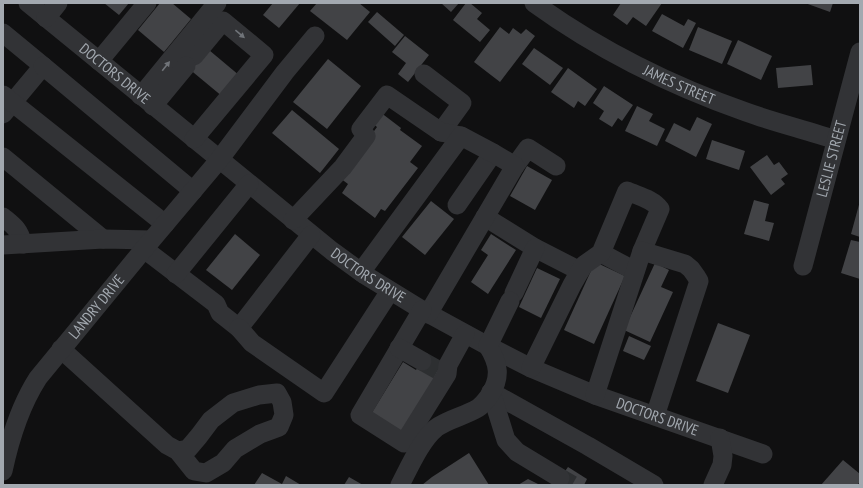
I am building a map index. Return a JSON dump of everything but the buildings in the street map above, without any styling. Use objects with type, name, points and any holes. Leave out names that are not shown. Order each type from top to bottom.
[{"type":"street","points":[[38,8],[58,3]]},
{"type":"street","points":[[94,58],[132,3]]},
{"type":"street","points":[[94,58],[147,3]]},
{"type":"street","name":"JAMES STREET","points":[[534,3],[583,36],[665,79],[747,112],[836,140]]},
{"type":"street","name":"DOCTORS DRIVE","points":[[38,8],[94,58],[293,220],[361,272],[390,291],[465,334],[531,368],[595,395],[763,454]]},
{"type":"street","points":[[216,9],[264,55],[286,72]]},
{"type":"street","points":[[147,101],[190,61],[216,9]]},
{"type":"street","points":[[147,101],[216,9]]},
{"type":"street","points":[[3,33],[193,191]]},
{"type":"street","name":"LANDRY DRIVE","points":[[3,471],[11,439],[22,407],[27,395],[38,378],[219,160],[315,36]]},
{"type":"street","name":"LESLIE STREET","points":[[803,266],[860,52]]},
{"type":"street","points":[[194,139],[264,55]]},
{"type":"street","points":[[43,66],[6,104],[165,224]]},
{"type":"street","points":[[424,74],[462,103],[441,132]]},
{"type":"street","points":[[293,220],[343,167],[362,142],[366,136],[361,129],[387,95],[441,132],[460,136],[514,166]]},
{"type":"street","points":[[361,272],[460,136]]},
{"type":"street","points":[[465,334],[404,443],[360,415],[399,348],[425,312],[485,217],[514,166],[528,148],[556,166]]},
{"type":"street","points":[[458,205],[493,153]]},
{"type":"street","points":[[3,157],[103,239]]},
{"type":"street","points":[[176,274],[249,184]]},
{"type":"street","points":[[531,368],[580,271],[584,265],[601,253],[627,191],[652,202],[660,209],[635,271],[595,395]]},
{"type":"street","points":[[3,217],[16,228],[21,237],[3,260]]},
{"type":"street","points":[[485,217],[535,248],[580,271]]},
{"type":"street","points":[[239,328],[311,234]]},
{"type":"street","points":[[14,244],[103,239],[148,245],[176,274],[216,304],[220,313],[239,328],[252,344],[324,393],[390,291]]},
{"type":"street","points":[[400,485],[426,438],[436,428],[479,408],[491,392],[496,381],[497,367],[494,356],[488,346],[535,248]]},
{"type":"street","points":[[642,251],[685,264],[694,272],[699,281],[655,416]]},
{"type":"street","points":[[601,253],[635,271]]},
{"type":"street","points":[[399,348],[422,360]]},
{"type":"street","points":[[61,349],[167,445],[178,451],[194,472],[206,473],[222,463],[235,449],[260,434],[280,427],[284,415],[282,402],[277,393],[259,395],[233,403],[211,420],[188,448],[178,451]]},
{"type":"street","points":[[491,392],[506,440],[517,452],[560,478]]},
{"type":"street","points":[[491,392],[654,485]]},
{"type":"street","points":[[713,485],[722,465],[724,456],[720,438]]},
{"type":"tunnel","points":[[422,361],[438,370]]},
{"type":"tunnel","points":[[560,478],[572,485]]}]
